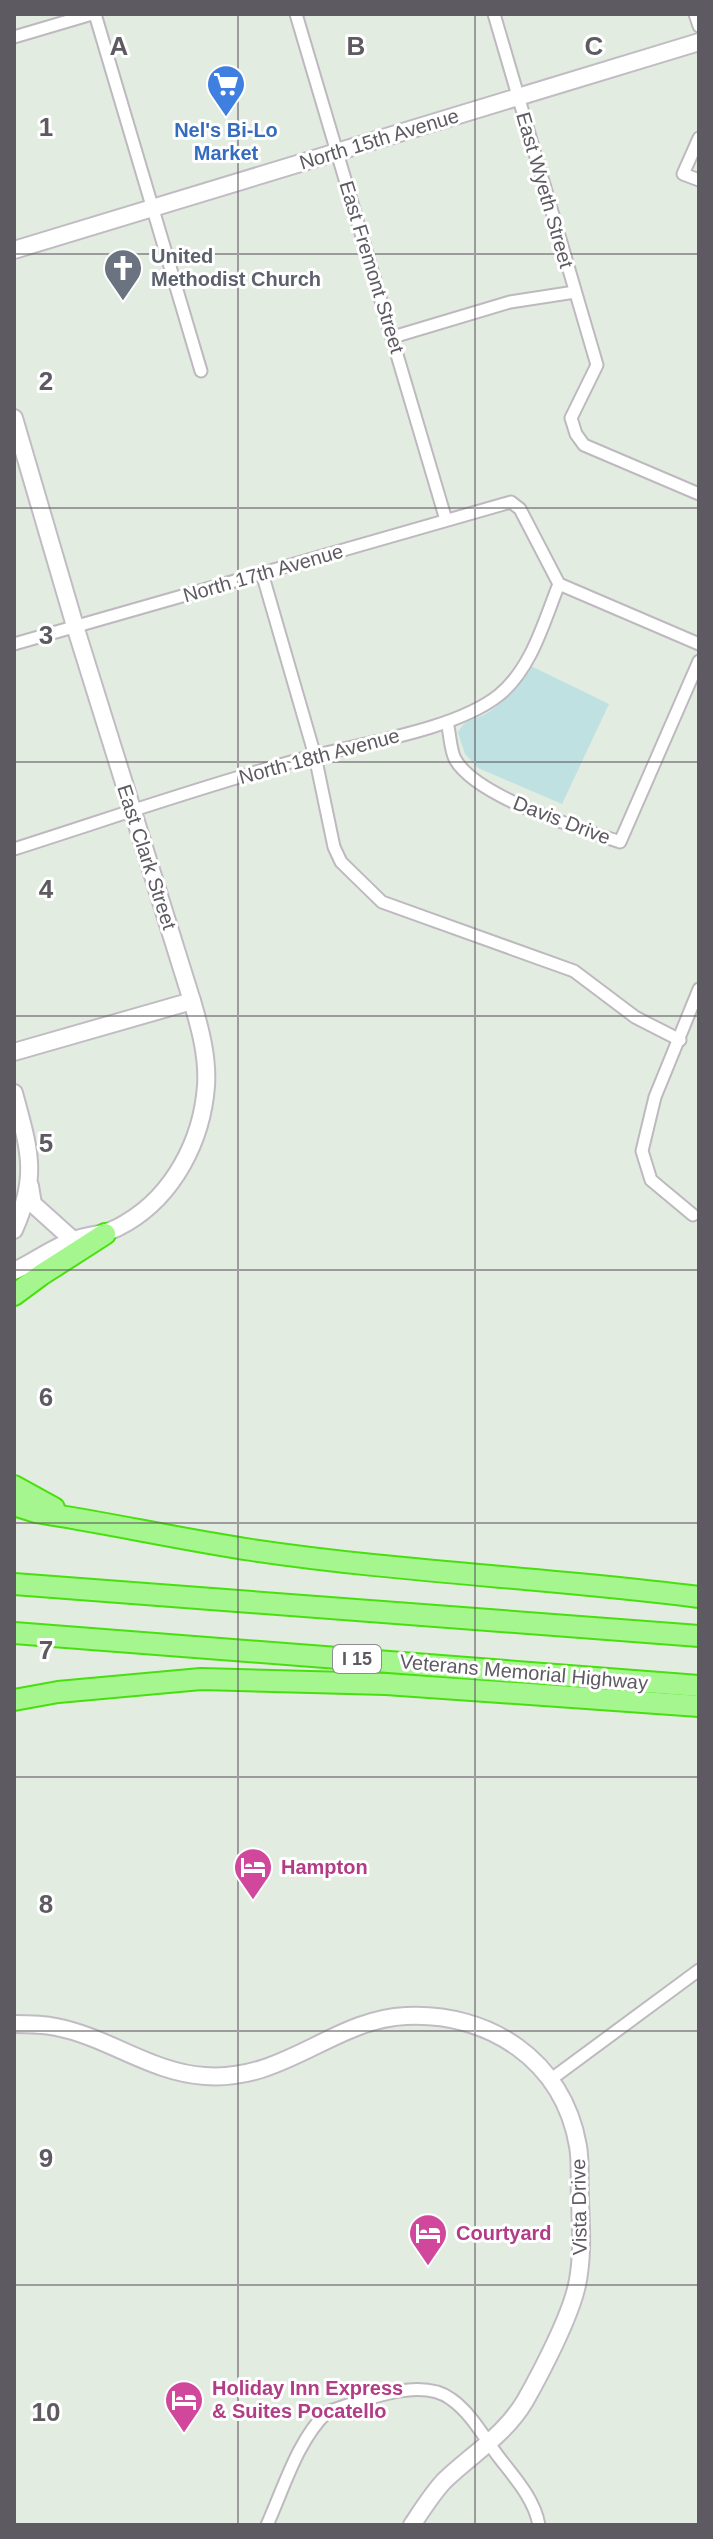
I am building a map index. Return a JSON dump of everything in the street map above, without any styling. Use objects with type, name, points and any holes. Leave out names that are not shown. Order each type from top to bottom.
[{"type":"highway","points":[[14,1295],[105,1234]]},
{"type":"highway","points":[[14,1486],[80,1519]]},
{"type":"highway","points":[[14,1505],[36,1512],[253,1550],[425,1570],[593,1583],[699,1597]]},
{"type":"highway","points":[[14,1584],[699,1636]]},
{"type":"highway","name":"Veterans Memorial Highway","points":[[14,1633],[699,1686]]},
{"type":"highway","points":[[14,1700],[58,1692],[201,1679],[386,1684],[699,1706]]},
{"type":"street","points":[[14,37],[93,14],[201,371]]},
{"type":"street","name":"East Fremont Street","points":[[296,14],[446,520]]},
{"type":"street","name":"East Wyeth Street","points":[[494,14],[597,365],[571,418],[576,434],[584,445],[699,494]]},
{"type":"street","points":[[695,14],[699,26]]},
{"type":"street","name":"North 15th Avenue","points":[[14,250],[699,42]]},
{"type":"street","points":[[699,138],[683,174],[699,180]]},
{"type":"street","points":[[393,337],[510,302],[575,292]]},
{"type":"street","name":"East Clark Street","points":[[14,418],[18,448],[203,1038],[206,1085],[197,1136],[177,1174],[155,1202],[129,1222],[105,1234],[73,1240],[14,1271]]},
{"type":"street","name":"North 17th Avenue","points":[[14,644],[511,502],[520,509],[559,584]]},
{"type":"street","points":[[262,573],[315,756],[334,847],[341,862],[382,902],[574,971],[635,1017],[680,1040]]},
{"type":"street","points":[[559,584],[699,644]]},
{"type":"street","name":"North 18th Avenue","points":[[14,849],[315,756],[447,722],[498,696],[517,678],[534,647],[559,584]]},
{"type":"street","name":"Davis Drive","points":[[447,722],[454,758],[471,778],[507,798],[620,842],[699,661]]},
{"type":"street","points":[[693,1215],[651,1180],[642,1151],[655,1097],[699,989]]},
{"type":"street","points":[[14,1052],[192,1001]]},
{"type":"street","points":[[14,1093],[30,1151],[33,1204],[73,1240]]},
{"type":"street","points":[[14,1230],[30,1184]]},
{"type":"street","points":[[550,2080],[699,1970]]},
{"type":"street","name":"Vista Drive","points":[[14,2024],[58,2027],[170,2070],[204,2076],[234,2076],[274,2066],[379,2020],[405,2016],[442,2017],[486,2027],[505,2038],[522,2050],[550,2080],[566,2109],[578,2145],[581,2221],[578,2281],[574,2297],[534,2385],[506,2428],[442,2484],[412,2525]]},
{"type":"street","points":[[267,2525],[301,2449],[327,2412],[403,2390],[426,2388],[439,2391],[453,2400],[473,2421],[532,2503],[539,2525]]},
{"type":"shaded area","points":[[529,665],[609,704],[562,804],[478,768],[465,754],[458,733],[465,723],[486,714],[503,701]]},
{"type":"place","name":"Nel's Bi-Lo Market","points":[[226,118]]},
{"type":"place","name":"United Methodist Church","points":[[123,302]]},
{"type":"place","name":"Hampton","points":[[253,1901]]},
{"type":"place","name":"Courtyard","points":[[428,2267]]},
{"type":"place","name":"Holiday Inn Express & Suites Pocatello","points":[[184,2434]]}]
